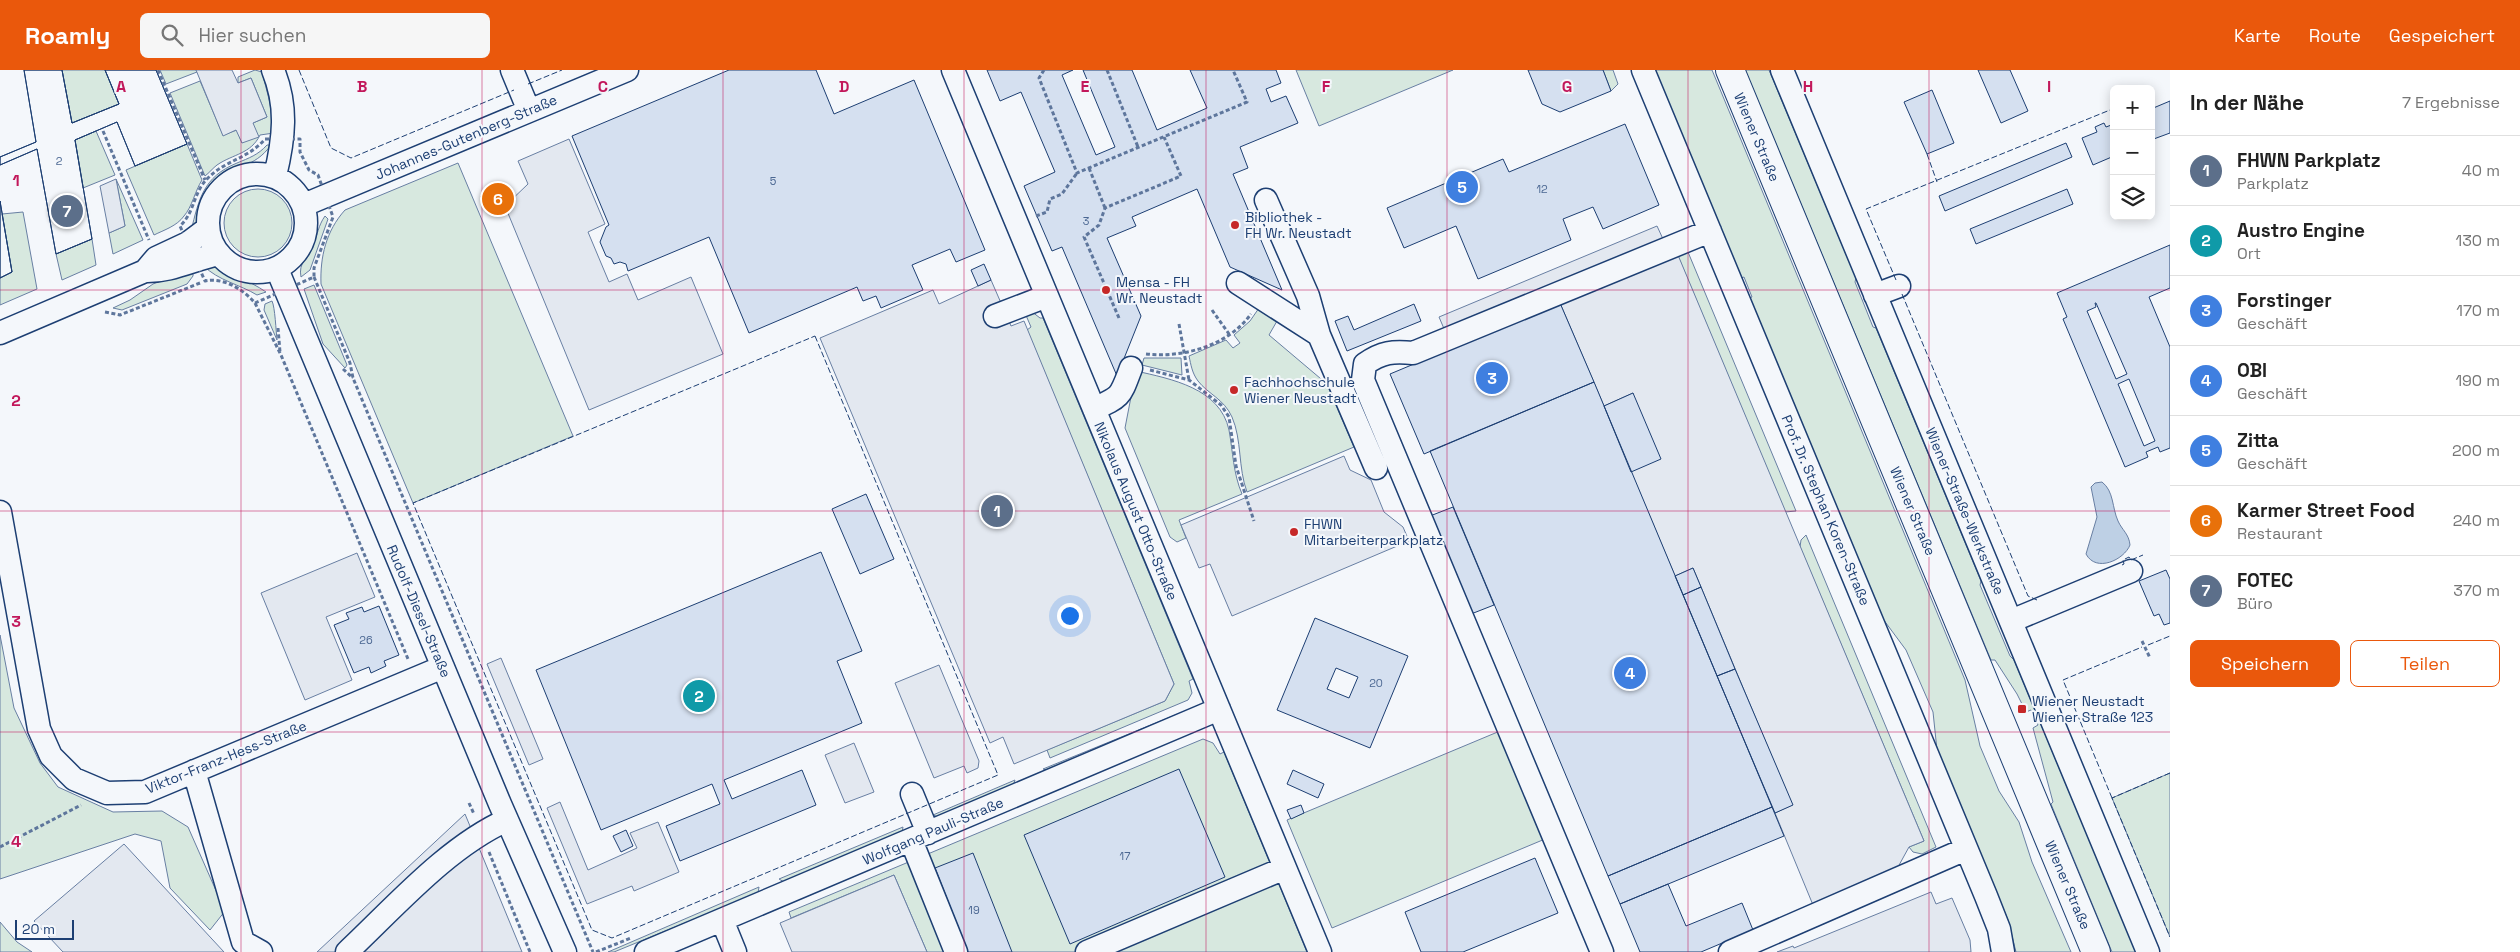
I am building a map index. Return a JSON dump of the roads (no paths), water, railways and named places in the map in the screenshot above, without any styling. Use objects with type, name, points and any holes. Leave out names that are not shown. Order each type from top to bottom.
[{"type":"main road","name":"Wiener Straße","points":[[1730,70],[2096,952]]},
{"type":"street","points":[[273,70],[284,115],[284,139],[275,176]]},
{"type":"street","points":[[512,70],[530,111]]},
{"type":"street","name":"Johannes-Gutenberg-Straße","points":[[304,205],[627,70]]},
{"type":"street","name":"Nikolaus August Otto-Straße","points":[[952,70],[1320,952]]},
{"type":"street","name":"Prof. Dr. Stephan Koren-Straße","points":[[1643,70],[1999,929],[2002,952]]},
{"type":"street","name":"Wiener-Straße-Werkstraße","points":[[1782,70],[2148,952]]},
{"type":"street","points":[[255,173],[275,176],[291,186],[304,205],[307,221],[304,240],[292,258],[276,269],[260,272],[244,270],[230,264],[213,241],[209,209],[218,192],[233,179],[255,173]]},
{"type":"street","points":[[1266,200],[1308,296],[1319,335],[1376,468]]},
{"type":"street","points":[[1602,952],[1363,380],[1365,364],[1378,355],[1392,351],[1413,353],[1710,231]]},
{"type":"street","points":[[0,334],[145,272],[163,272],[191,251],[213,241]]},
{"type":"street","name":"Rudolf-Diesel-Straße","points":[[276,269],[507,820],[565,952]]},
{"type":"street","points":[[1238,283],[1319,335]]},
{"type":"street","points":[[1875,296],[1899,286]]},
{"type":"street","points":[[992,311],[1044,290]]},
{"type":"street","points":[[1094,409],[1117,398],[1135,368]]},
{"type":"street","name":"Viktor-Franz-Hess-Straße","points":[[0,512],[39,729],[51,756],[74,779],[107,793],[145,792],[443,667]]},
{"type":"street","points":[[2011,621],[2131,571]]},
{"type":"street","name":"Wolfgang Pauli-Straße","points":[[646,952],[1219,709]]},
{"type":"street","points":[[194,771],[244,942],[261,952]]},
{"type":"street","points":[[912,794],[920,837],[956,952]]},
{"type":"street","points":[[347,952],[454,853],[481,832],[507,820]]},
{"type":"street","points":[[1730,952],[1966,848]]},
{"type":"street","points":[[1087,952],[1285,868]]},
{"type":"street","points":[[722,920],[736,952]]},
{"type":"water","points":[[2102,482],[2109,490],[2116,516],[2127,535],[2130,545],[2116,559],[2110,562],[2096,563],[2086,554],[2097,517],[2091,487],[2095,483]]},
{"type":"place","name":"Zitta","points":[[1462,187]]},
{"type":"place","name":"Karmer Street Food","points":[[498,199]]},
{"type":"place","name":"FOTEC","points":[[67,211]]},
{"type":"place","name":"Bibliothek - FH Wr. Neustadt","points":[[1235,225]]},
{"type":"place","name":"Mensa - FH Wr. Neustadt","points":[[1106,290]]},
{"type":"place","name":"Forstinger","points":[[1492,378]]},
{"type":"place","name":"Fachhochschule Wiener Neustadt","points":[[1234,390]]},
{"type":"place","name":"FHWN Parkplatz","points":[[997,511]]},
{"type":"place","name":"FHWN Mitarbeiterparkplatz","points":[[1294,532]]},
{"type":"place","name":"OBI","points":[[1630,673]]},
{"type":"place","name":"Austro Engine","points":[[699,696]]},
{"type":"place","name":"Wiener Neustadt Wiener Straße 123","points":[[2022,709]]}]
